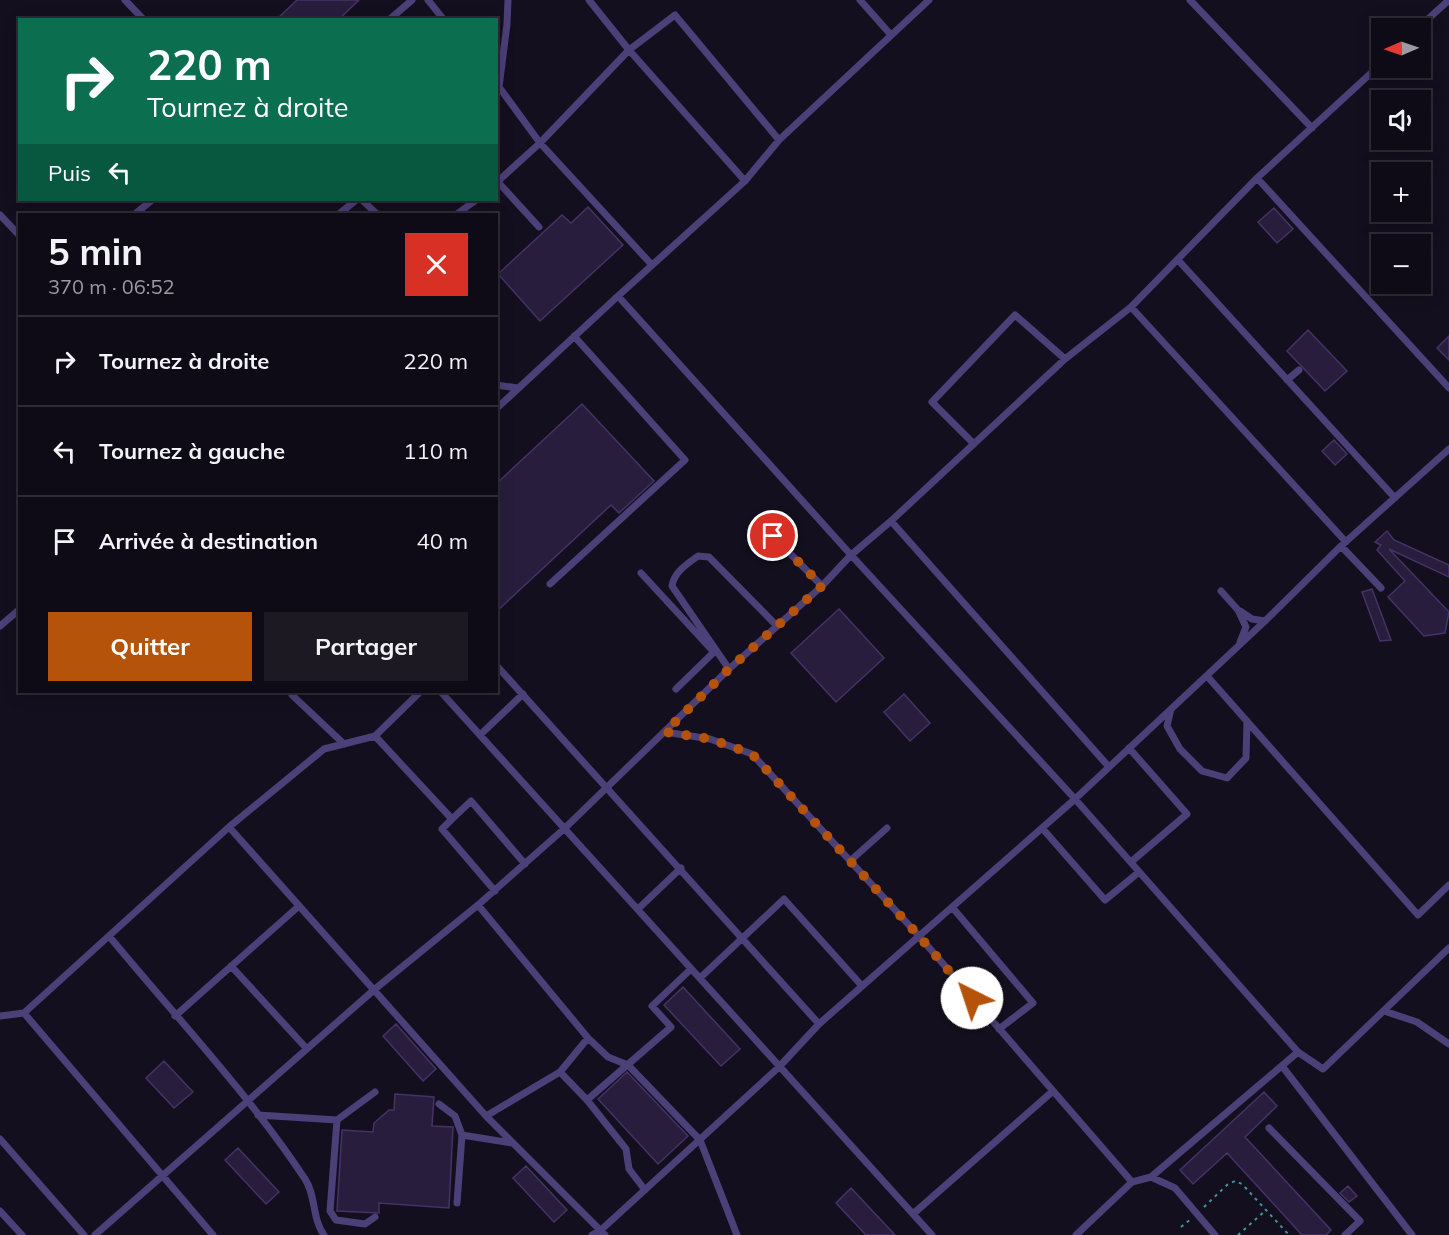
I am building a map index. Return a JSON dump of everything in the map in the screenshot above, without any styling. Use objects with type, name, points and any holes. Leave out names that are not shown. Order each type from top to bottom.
[{"type":"lane","points":[[125,0],[142,18]]},
{"type":"lane","points":[[391,18],[412,0]]},
{"type":"lane","points":[[428,0],[442,18]]},
{"type":"lane","points":[[508,0],[507,24],[498,85],[540,142],[652,265]]},
{"type":"lane","points":[[589,0],[629,50],[745,181]]},
{"type":"lane","points":[[860,0],[891,35]]},
{"type":"lane","points":[[498,407],[745,181],[779,140],[929,0]]},
{"type":"lane","points":[[1190,0],[1312,128]]},
{"type":"lane","points":[[1429,18],[1449,0]]},
{"type":"lane","points":[[498,182],[629,50],[675,15],[779,140]]},
{"type":"lane","points":[[95,1235],[375,989],[495,891],[565,828],[729,669],[822,586],[851,555],[891,521],[1065,359],[1131,307],[1257,178],[1371,73]]},
{"type":"lane","points":[[1257,178],[1449,388]]},
{"type":"lane","points":[[498,184],[539,227]]},
{"type":"lane","points":[[136,213],[151,201]]},
{"type":"lane","points":[[340,213],[355,201]]},
{"type":"lane","points":[[363,201],[377,213]]},
{"type":"lane","points":[[458,213],[475,201]]},
{"type":"lane","points":[[0,215],[18,234]]},
{"type":"lane","points":[[1178,260],[1395,498]]},
{"type":"lane","points":[[618,296],[1075,799],[1298,1052],[1323,1069],[1449,948]]},
{"type":"lane","points":[[1131,307],[1381,588]]},
{"type":"lane","points":[[974,444],[932,402],[1015,315],[1065,359]]},
{"type":"lane","points":[[550,584],[686,460],[574,336]]},
{"type":"lane","points":[[1287,380],[1299,370]]},
{"type":"lane","points":[[498,385],[518,388]]},
{"type":"lane","points":[[592,1235],[603,1232],[779,1066],[819,1024],[1075,799],[1238,647],[1344,544],[1449,449]]},
{"type":"lane","points":[[757,520],[822,586]]},
{"type":"lane","points":[[891,521],[1109,767]]},
{"type":"lane","points":[[729,669],[672,586],[673,578],[686,565],[698,556],[709,557],[777,626]]},
{"type":"lane","points":[[641,573],[729,669]]},
{"type":"lane","points":[[1221,591],[1238,610],[1252,620],[1265,621]]},
{"type":"lane","points":[[1238,610],[1246,627],[1238,647]]},
{"type":"lane","points":[[0,626],[18,611]]},
{"type":"lane","points":[[676,690],[714,652]]},
{"type":"lane","points":[[498,667],[819,1024]]},
{"type":"lane","points":[[1207,676],[1418,915],[1449,885]]},
{"type":"lane","points":[[294,693],[292,695],[344,744]]},
{"type":"lane","points":[[0,1016],[24,1013],[229,827],[324,749],[375,736],[419,693]]},
{"type":"lane","points":[[442,693],[932,1235]]},
{"type":"lane","points":[[480,735],[523,694]]},
{"type":"lane","points":[[1172,708],[1167,726],[1180,749],[1202,771],[1227,778],[1246,758],[1247,721]]},
{"type":"lane","points":[[665,732],[710,739],[752,754],[919,936],[1132,1182]]},
{"type":"lane","points":[[375,736],[452,819]]},
{"type":"lane","points":[[1129,748],[1187,814],[1131,862]]},
{"type":"lane","points":[[495,891],[442,829],[471,801],[525,864]]},
{"type":"lane","points":[[229,827],[486,1116],[603,1232]]},
{"type":"lane","points":[[850,861],[887,828]]},
{"type":"lane","points":[[1042,828],[1105,900],[1139,872]]},
{"type":"lane","points":[[638,909],[681,868]]},
{"type":"lane","points":[[700,978],[784,899],[862,986]]},
{"type":"lane","points":[[478,905],[588,1038],[608,1058],[628,1065],[700,1140],[737,1235]]},
{"type":"lane","points":[[175,1016],[299,906]]},
{"type":"lane","points":[[952,907],[1033,1003],[999,1029]]},
{"type":"lane","points":[[109,936],[258,1114],[308,1182],[319,1228],[324,1235]]},
{"type":"lane","points":[[231,966],[307,1049]]},
{"type":"lane","points":[[587,1100],[671,1027],[652,1006],[691,969]]},
{"type":"lane","points":[[1384,1011],[1417,1022],[1449,1044]]},
{"type":"lane","points":[[24,1013],[213,1235]]},
{"type":"lane","points":[[486,1116],[560,1072],[588,1038]]},
{"type":"lane","points":[[1077,1235],[1132,1182],[1151,1177],[1298,1052]]},
{"type":"lane","points":[[1282,1066],[1412,1235]]},
{"type":"lane","points":[[560,1072],[587,1100],[626,1149],[629,1168],[645,1190]]},
{"type":"lane","points":[[913,1214],[1053,1091]]},
{"type":"lane","points":[[258,1114],[337,1120],[375,1092]]},
{"type":"lane","points":[[439,1104],[454,1116],[462,1135],[457,1203]]},
{"type":"lane","points":[[337,1120],[330,1211],[336,1220],[365,1224],[375,1217]]},
{"type":"lane","points":[[1269,1128],[1360,1221],[1345,1235]]},
{"type":"lane","points":[[462,1135],[512,1143]]},
{"type":"lane","points":[[0,1139],[84,1235]]},
{"type":"lane","points":[[1151,1177],[1175,1188],[1215,1235]]},
{"type":"lane","points":[[0,1211],[22,1235]]},
{"type":"path","points":[[1181,1227],[1227,1185],[1235,1181],[1242,1184],[1289,1235]]},
{"type":"path","points":[[1238,1235],[1265,1210]]},
{"type":"building","points":[[297,0],[359,0],[340,18],[278,18]]},
{"type":"building","points":[[588,207],[623,245],[540,321],[498,274],[562,215],[571,223]]},
{"type":"building","points":[[1274,208],[1293,229],[1277,243],[1258,222]]},
{"type":"building","points":[[1308,330],[1347,371],[1325,391],[1287,351]]},
{"type":"building","points":[[1449,336],[1449,360],[1437,348]]},
{"type":"building","points":[[582,404],[654,481],[619,513],[611,505],[498,610],[498,482]]},
{"type":"building","points":[[1334,440],[1347,454],[1335,465],[1322,451]]},
{"type":"building","points":[[1387,531],[1394,540],[1449,565],[1449,577],[1389,549],[1449,612],[1445,633],[1424,636],[1388,597],[1405,581],[1377,550],[1381,545],[1375,542]]},
{"type":"building","points":[[1372,589],[1391,640],[1380,641],[1362,592]]},
{"type":"building","points":[[839,609],[884,658],[836,702],[791,653]]},
{"type":"building","points":[[904,694],[930,723],[910,741],[884,712]]},
{"type":"building","points":[[683,987],[740,1049],[721,1066],[664,1005]]},
{"type":"building","points":[[396,1024],[436,1069],[423,1081],[383,1036]]},
{"type":"building","points":[[164,1061],[193,1092],[174,1108],[146,1078]]},
{"type":"building","points":[[627,1072],[688,1136],[658,1164],[598,1099]]},
{"type":"building","points":[[1264,1092],[1277,1106],[1245,1137],[1331,1230],[1326,1235],[1302,1235],[1227,1153],[1193,1184],[1180,1170]]},
{"type":"building","points":[[395,1094],[434,1097],[432,1126],[453,1127],[449,1208],[379,1203],[379,1213],[337,1211],[342,1130],[373,1132],[374,1123],[389,1110],[394,1110]]},
{"type":"building","points":[[238,1148],[279,1192],[266,1204],[225,1160]]},
{"type":"building","points":[[526,1166],[567,1210],[554,1222],[513,1178]]},
{"type":"building","points":[[1348,1186],[1357,1196],[1349,1202],[1340,1193]]},
{"type":"building","points":[[851,1188],[895,1235],[866,1235],[836,1203]]},
{"type":"route","points":[[773,536],[822,586],[729,669],[665,732],[710,739],[752,754],[919,936],[972,998]]}]
